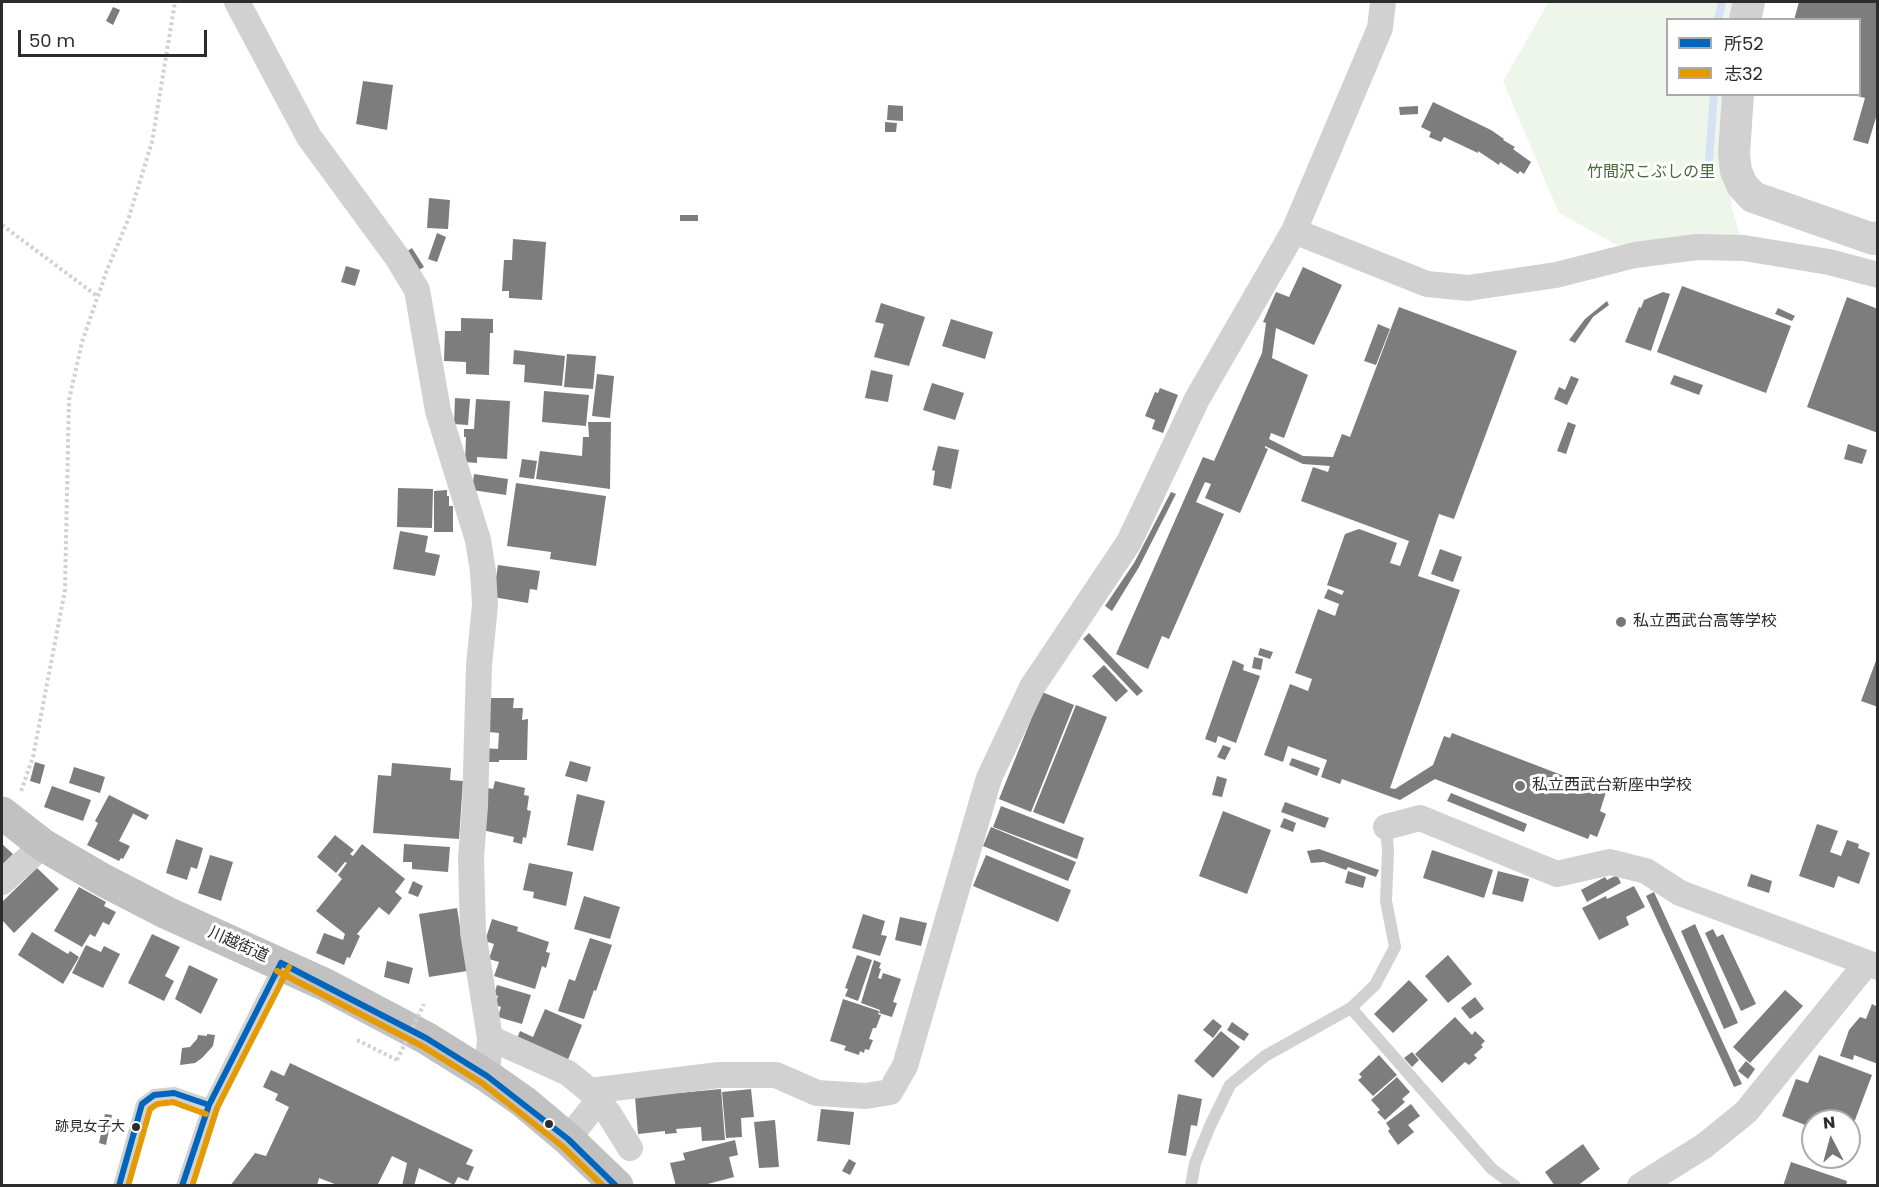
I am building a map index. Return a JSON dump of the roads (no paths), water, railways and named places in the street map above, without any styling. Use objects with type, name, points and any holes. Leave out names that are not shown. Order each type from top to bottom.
[{"type":"highway","name":"川越街道","points":[[6,816],[43,845],[103,880],[167,913],[326,985],[426,1038],[487,1076],[568,1138],[617,1185]]},
{"type":"street","points":[[237,2],[309,137],[397,257],[417,290],[438,411],[478,540],[485,605],[479,666],[475,806],[471,858],[473,932],[490,1038],[487,1076]]},
{"type":"street","points":[[568,1138],[594,1096],[719,1076],[776,1075],[817,1094],[866,1096],[890,1092],[905,1066],[989,778],[1032,687],[1129,542],[1197,399],[1294,231],[1380,28],[1383,2]]},
{"type":"street","points":[[1745,18],[1749,2]]},
{"type":"street","points":[[1738,96],[1734,154],[1736,171],[1742,185],[1753,197],[1873,239],[1878,237]]},
{"type":"street","points":[[1294,231],[1427,284],[1468,288],[1556,275],[1635,255],[1697,247],[1744,248],[1829,262],[1878,275]]},
{"type":"street","points":[[1386,827],[1420,818],[1557,873],[1610,862],[1646,871],[1680,893],[1872,966],[1746,1112],[1704,1146],[1640,1185]]},
{"type":"street","points":[[2,882],[43,845]]},
{"type":"street","points":[[490,1038],[568,1073],[594,1096],[609,1114],[630,1149]]},
{"type":"lane","points":[[1191,1185],[1195,1163],[1230,1085],[1265,1056],[1351,1008],[1375,985],[1395,947],[1386,901],[1388,851],[1386,827]]},
{"type":"lane","points":[[182,1185],[209,1105],[280,963]]},
{"type":"lane","points":[[1351,1008],[1492,1169],[1515,1185]]},
{"type":"lane","points":[[119,1185],[142,1104],[154,1095],[174,1093],[209,1105]]},
{"type":"waterway","points":[[1718,18],[1722,2]]},
{"type":"waterway","points":[[1709,160],[1714,96]]},
{"type":"place","name":"私立西武台高等学校","points":[[1621,622]]},
{"type":"place","name":"私立西武台新座中学校","points":[[1520,786]]},
{"type":"place","name":"跡見女子大","points":[[136,1127]]},
{"type":"park label","name":"竹間沢こぶしの里","points":[[1651,173]]}]
